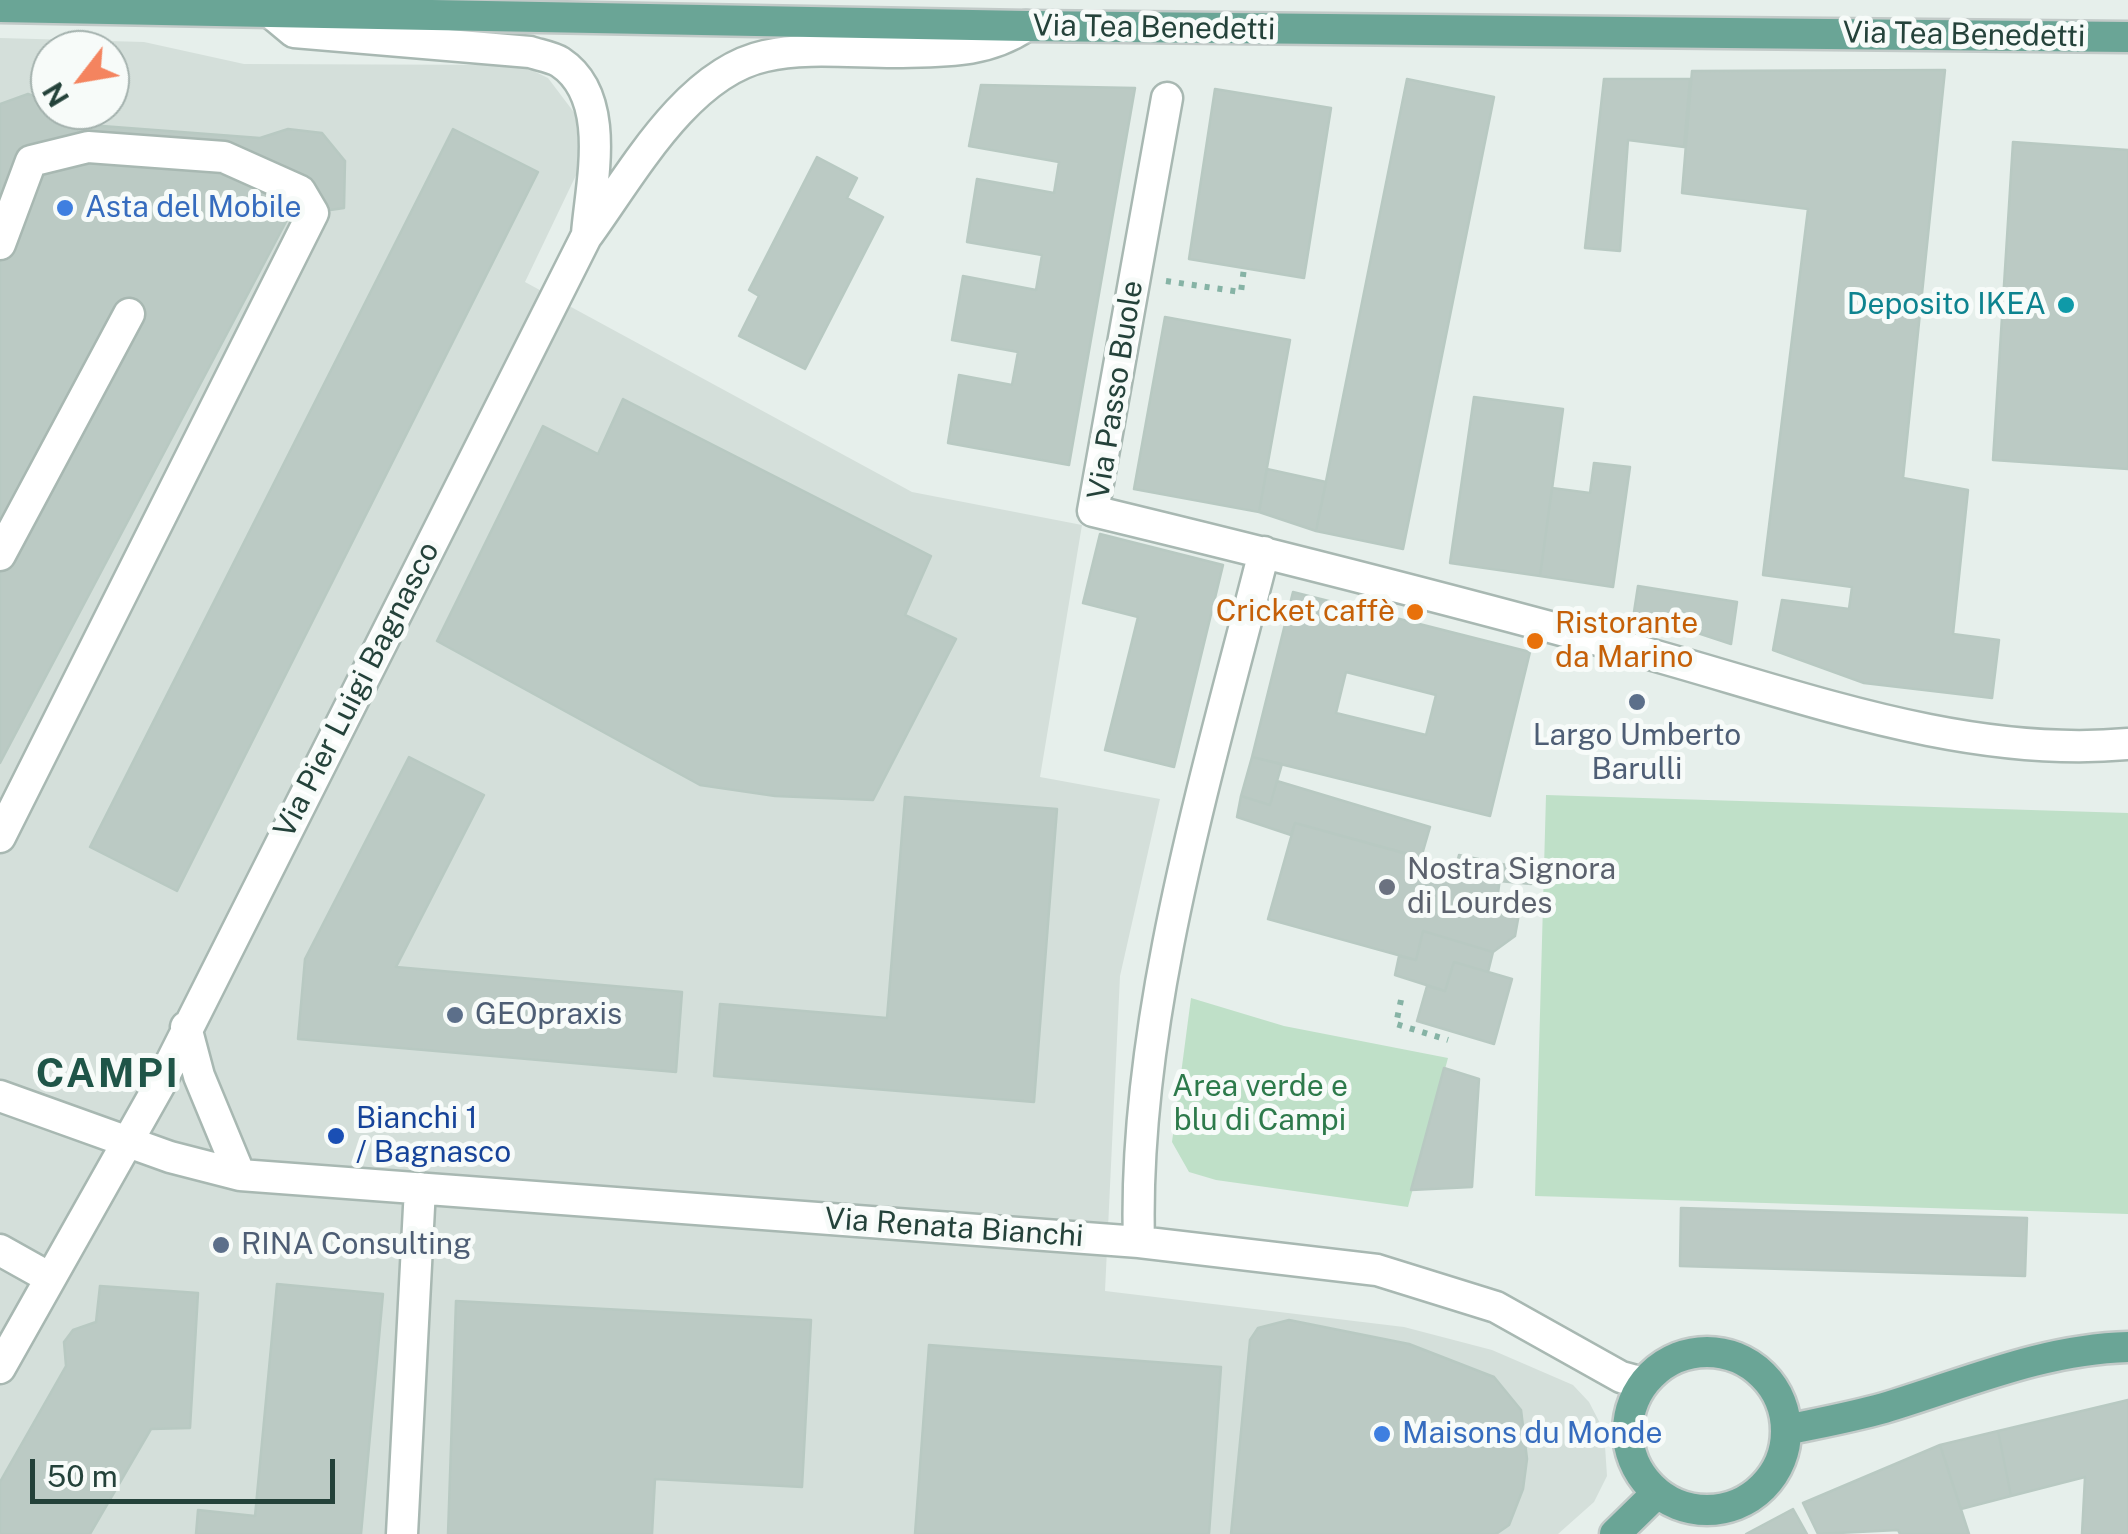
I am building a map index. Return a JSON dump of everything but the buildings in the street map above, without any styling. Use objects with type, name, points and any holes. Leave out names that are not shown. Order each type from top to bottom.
[{"type":"main road","name":"Via Tea Benedetti","points":[[0,6],[1026,26],[2128,37]]},
{"type":"main road","points":[[1786,1430],[1880,1409],[2006,1368],[2088,1348],[2128,1347]]},
{"type":"main road","points":[[1689,1352],[1717,1352],[1744,1360],[1766,1378],[1781,1402],[1786,1430],[1781,1460],[1766,1485],[1742,1503],[1713,1510],[1684,1507],[1657,1493],[1640,1475],[1627,1429],[1632,1405],[1643,1383],[1663,1364],[1689,1352]]},
{"type":"main road","points":[[1615,1534],[1657,1493]]},
{"type":"street","name":"Via Pier Luigi Bagnasco","points":[[270,12],[294,32],[530,52],[560,63],[580,86],[596,122],[586,237]]},
{"type":"street","name":"Via Pier Luigi Bagnasco","points":[[0,1368],[158,1086],[586,237],[668,123],[710,84],[763,56],[961,50],[1000,43],[1026,26]]},
{"type":"street","name":"Via Passo Buole","points":[[1167,98],[1093,511],[1264,552]]},
{"type":"street","points":[[0,244],[31,161],[88,147],[224,157],[300,191],[313,213],[0,837]]},
{"type":"street","points":[[0,555],[129,314]]},
{"type":"street","points":[[1139,1242],[1138,1194],[1163,965],[1264,552],[1930,731],[2019,743],[2128,744]]},
{"type":"street","points":[[186,1028],[199,1076],[240,1174]]},
{"type":"street","name":"Via Renata Bianchi","points":[[0,1096],[124,1142],[240,1174],[1139,1242],[1377,1270],[1496,1307],[1621,1376],[1643,1383]]},
{"type":"street","points":[[402,1534],[420,1188]]},
{"type":"street","points":[[0,1250],[50,1278]]},
{"type":"path","points":[[1135,277],[1241,292],[1244,268]]},
{"type":"path","points":[[1401,1000],[1396,1024],[1448,1040]]},
{"type":"shaded area","points":[[0,38],[30,39],[30,130],[130,130],[130,42],[244,64],[521,65],[548,78],[576,115],[579,169],[525,282],[912,492],[1082,525],[1040,777],[1160,799],[1120,976],[1105,1291],[1404,1327],[1492,1350],[1573,1385],[1589,1402],[1604,1431],[1607,1476],[1594,1502],[1558,1534],[0,1534]]},
{"type":"green space","points":[[1546,795],[2128,813],[2128,1214],[1535,1196]]},
{"type":"green space","name":"Area verde e blu di Campi","points":[[1191,998],[1284,1026],[1448,1058],[1408,1207],[1216,1180],[1189,1172],[1172,1142]]},
{"type":"place","name":"Asta del Mobile","points":[[65,208]]},
{"type":"place","name":"Deposito IKEA","points":[[2066,305]]},
{"type":"place","name":"Cricket caffè","points":[[1415,612]]},
{"type":"place","name":"Ristorante da Marino","points":[[1535,641]]},
{"type":"place","name":"Largo Umberto Barulli","points":[[1637,702]]},
{"type":"place","name":"Nostra Signora di Lourdes","points":[[1387,887]]},
{"type":"place","name":"GEOpraxis","points":[[455,1015]]},
{"type":"place","name":"Bianchi 1 / Bagnasco","points":[[336,1136]]},
{"type":"place","name":"RINA Consulting","points":[[221,1245]]},
{"type":"place","name":"Maisons du Monde","points":[[1382,1434]]},
{"type":"district","name":"CAMPI","points":[[108,1075]]}]
